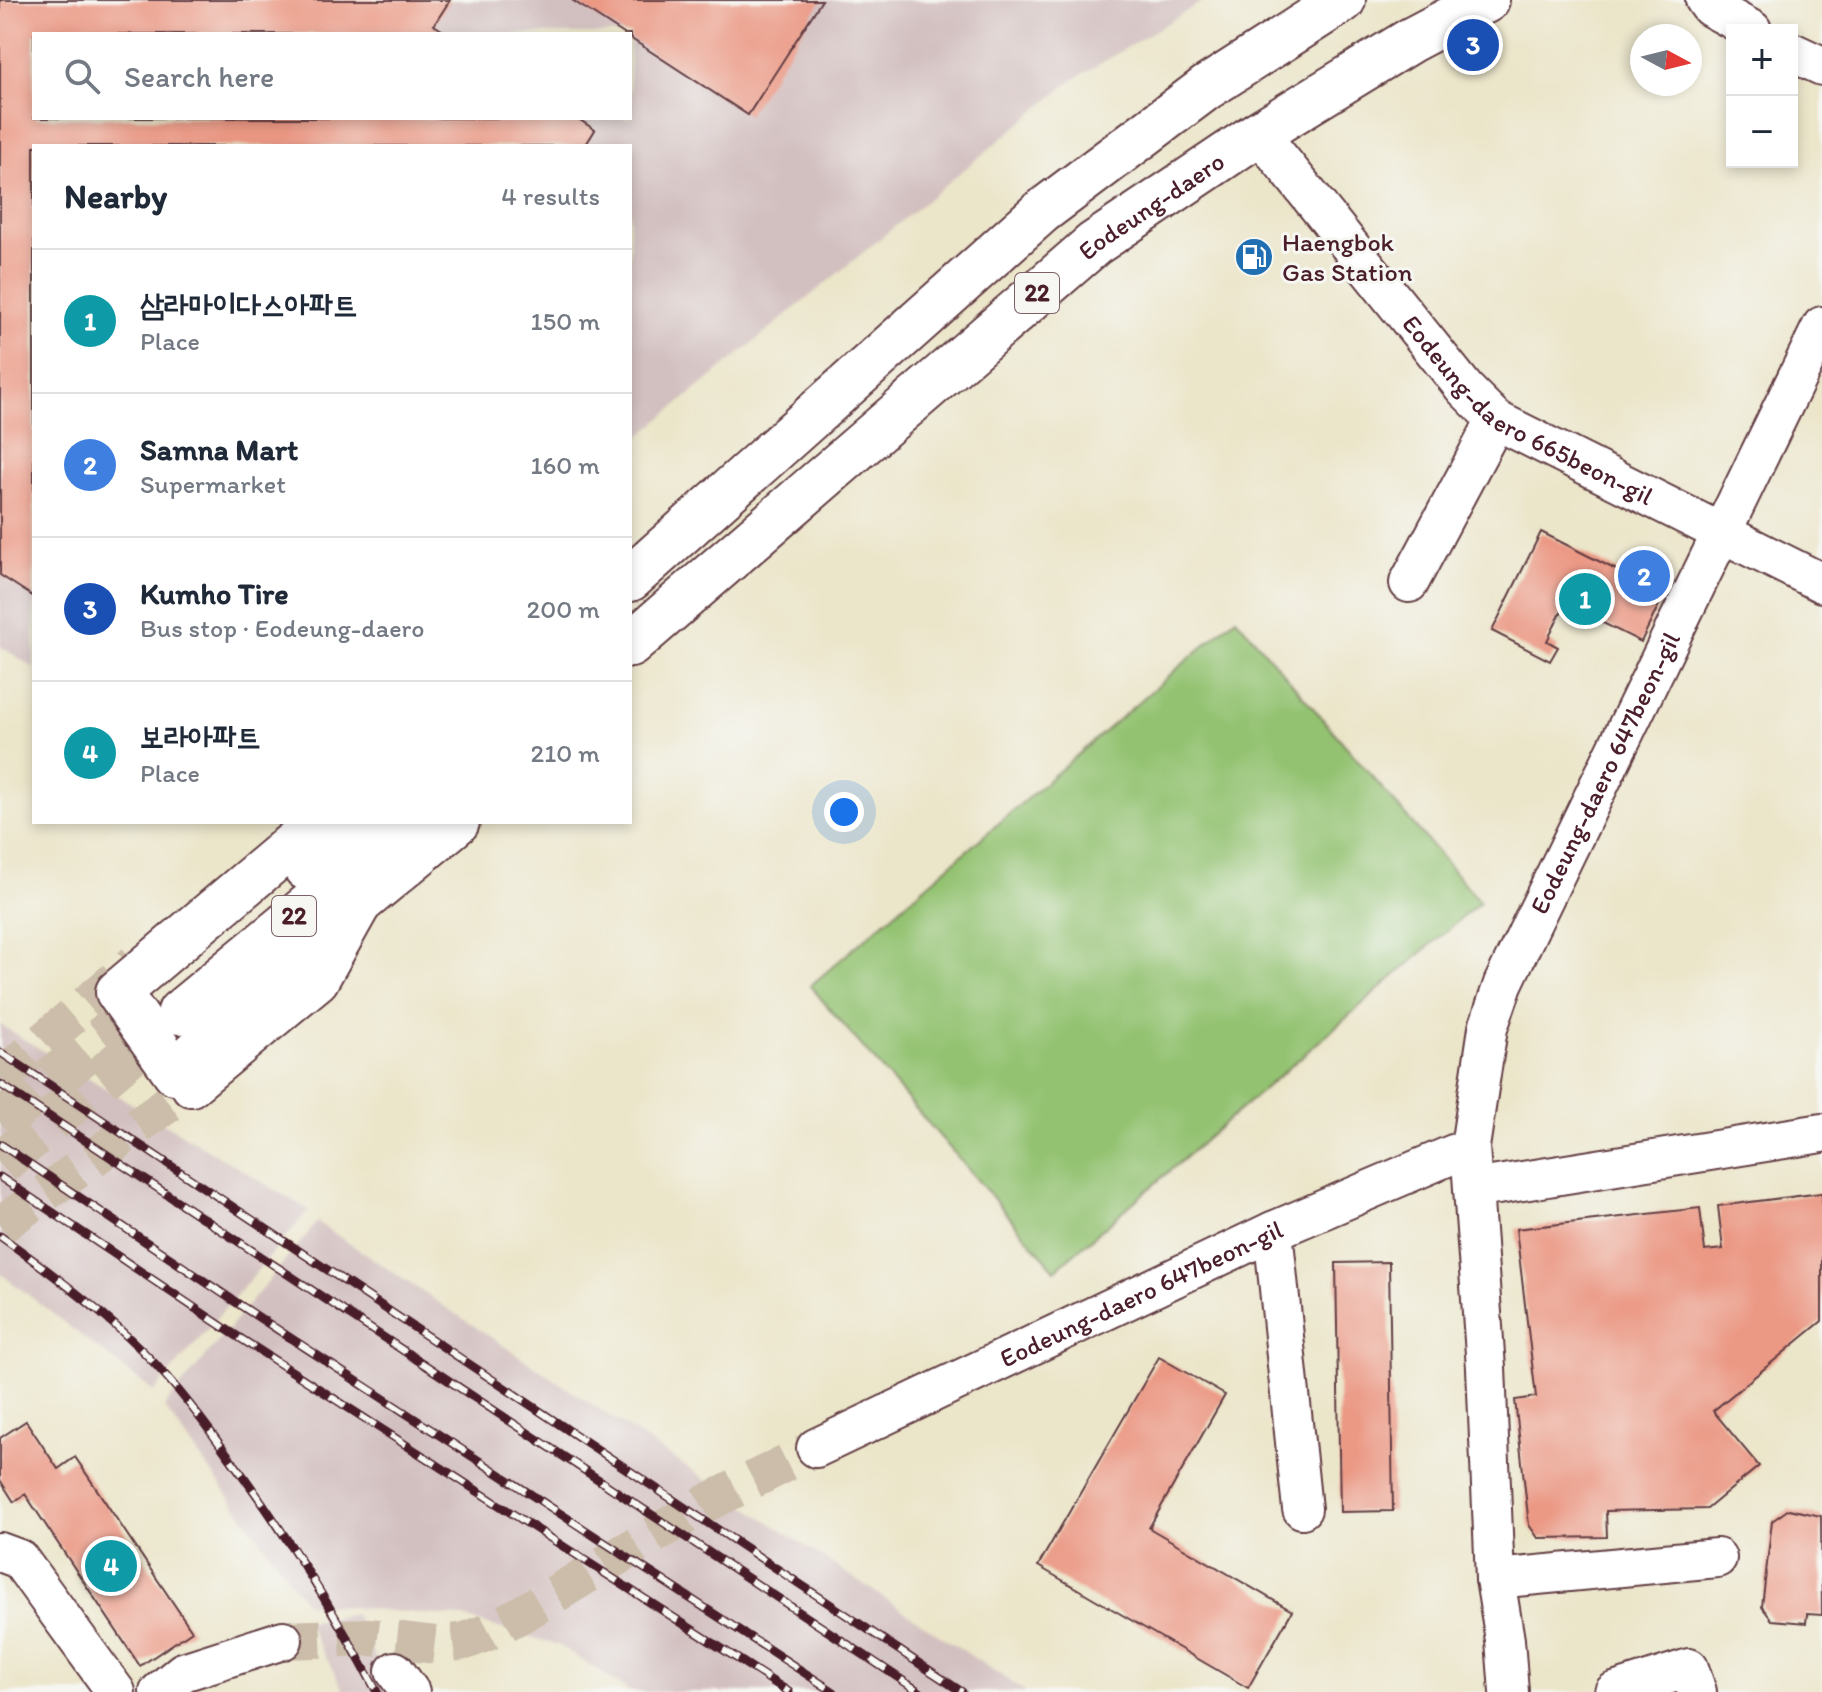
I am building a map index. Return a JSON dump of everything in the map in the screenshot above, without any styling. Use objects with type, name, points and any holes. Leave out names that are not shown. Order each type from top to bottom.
[{"type":"main road","name":"22","points":[[632,577],[870,368],[1041,212],[1206,88],[1343,0]]},
{"type":"main road","name":"Eodeung-daero","points":[[632,643],[1094,244],[1259,133],[1411,40],[1487,0]]},
{"type":"main road","points":[[632,667],[673,610]]},
{"type":"main road","name":"22","points":[[159,988],[356,824]]},
{"type":"main road","name":"22","points":[[159,988],[407,824]]},
{"type":"main road","points":[[314,827],[118,992],[175,1072],[311,943],[455,824]]},
{"type":"street","points":[[1705,0],[1710,7],[1741,24]]},
{"type":"street","points":[[1798,55],[1822,66]]},
{"type":"street","name":"Eodeung-daero 665beon-gil","points":[[1259,133],[1465,389],[1496,420],[1822,583]]},
{"type":"street","name":"Eodeung-daero 647beon-gil","points":[[1509,1692],[1505,1640],[1495,1579],[1486,1368],[1470,1147],[1488,1028],[1503,984],[1822,326]]},
{"type":"street","points":[[1409,583],[1496,420]]},
{"type":"street","points":[[159,988],[255,862],[314,827]]},
{"type":"street","points":[[191,1087],[319,981],[365,898]]},
{"type":"street","points":[[1473,1189],[1822,1133]]},
{"type":"street","name":"Eodeung-daero 647beon-gil","points":[[816,1448],[1273,1231],[1470,1147]]},
{"type":"street","points":[[1273,1231],[1302,1509]]},
{"type":"street","points":[[0,1552],[19,1559],[116,1692]]},
{"type":"street","points":[[1495,1579],[1717,1558]]},
{"type":"street","points":[[159,1692],[183,1672],[283,1640]]},
{"type":"street","name":"Eodeung-daero 647beon-gil","points":[[1486,1692],[1505,1640]]},
{"type":"street","points":[[1614,1692],[1689,1668],[1697,1692]]},
{"type":"shaded area","points":[[0,0],[1205,0],[1073,80],[632,442],[632,144],[32,144],[32,667],[0,646]]},
{"type":"shaded area","points":[[0,1025],[309,1210],[154,1392],[0,1273]]},
{"type":"shaded area","points":[[317,1222],[1026,1692],[631,1692],[558,1645],[461,1617],[306,1603],[164,1407]]},
{"type":"shaded area","points":[[355,1614],[391,1692],[345,1692],[306,1622]]},
{"type":"green space","points":[[1236,618],[1480,902],[1055,1270],[810,986]]},
{"type":"building","points":[[0,0],[450,0],[434,25],[445,32],[32,32],[32,120],[580,120],[595,130],[586,144],[32,144],[32,596],[0,575]]},
{"type":"building","points":[[572,0],[822,0],[748,115],[632,39],[632,32],[621,32]]},
{"type":"building","points":[[1541,532],[1664,594],[1641,642],[1565,604],[1547,641],[1558,647],[1550,661],[1492,631]]},
{"type":"building","points":[[1822,1193],[1822,1321],[1713,1411],[1759,1466],[1707,1509],[1606,1511],[1607,1537],[1538,1538],[1529,1525],[1515,1400],[1536,1397],[1516,1229],[1700,1208],[1705,1251],[1723,1249],[1718,1206]]},
{"type":"building","points":[[1389,1262],[1393,1511],[1340,1512],[1336,1263]]},
{"type":"building","points":[[1159,1357],[1225,1395],[1149,1528],[1292,1611],[1248,1688],[1038,1566]]},
{"type":"building","points":[[26,1421],[58,1469],[75,1457],[192,1631],[140,1666],[25,1494],[14,1502],[0,1480],[0,1438]]},
{"type":"building","points":[[1789,1509],[1821,1516],[1822,1615],[1807,1614],[1806,1623],[1772,1620],[1762,1607],[1772,1521]]},
{"type":"tunnel","points":[[0,1078],[135,963]]},
{"type":"tunnel","points":[[0,1122],[147,1001]]},
{"type":"tunnel","points":[[0,1164],[178,1013]]},
{"type":"tunnel","points":[[0,1226],[191,1087]]},
{"type":"tunnel","points":[[283,1640],[370,1637],[435,1645],[465,1641],[527,1611],[705,1504],[816,1448]]},
{"type":"railway","points":[[0,1052],[962,1692]]},
{"type":"railway","points":[[0,1084],[920,1692]]},
{"type":"railway","points":[[0,1144],[240,1305],[834,1692]]},
{"type":"railway","points":[[0,1177],[223,1327],[789,1692]]},
{"type":"railway","points":[[0,1236],[114,1324],[179,1391],[286,1538],[377,1692]]},
{"type":"place","name":"Kumho Tire","points":[[1473,45]]},
{"type":"place","name":"Haengbok Gas Station","points":[[1254,257]]},
{"type":"place","name":"Samna Mart","points":[[1644,576]]},
{"type":"place","name":"삼라마이다스아파트","points":[[1585,599]]},
{"type":"place","name":"보라아파트","points":[[111,1566]]}]
